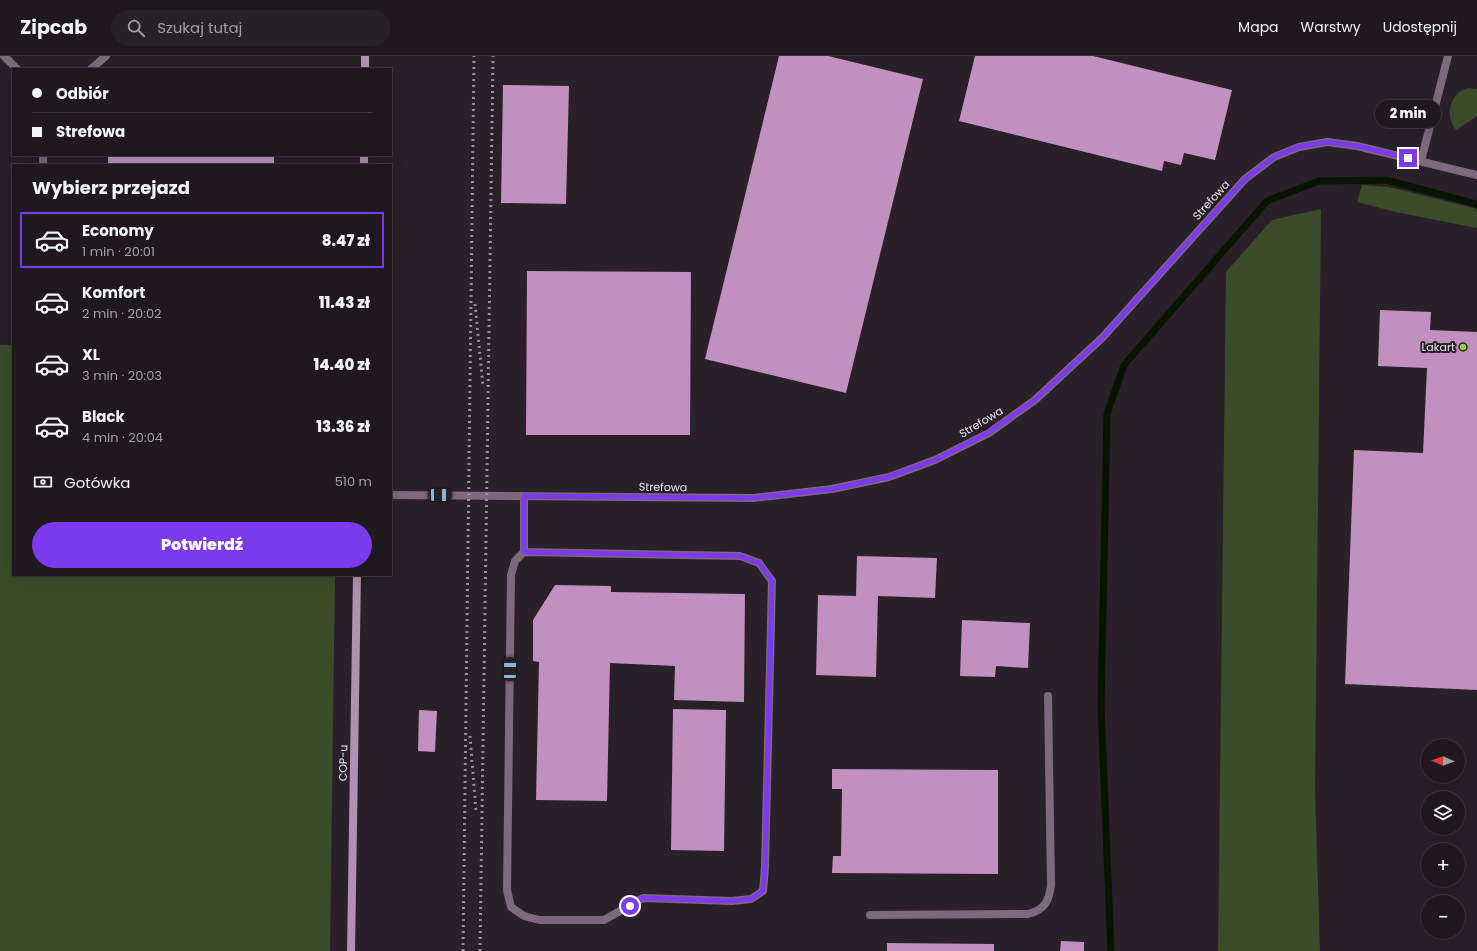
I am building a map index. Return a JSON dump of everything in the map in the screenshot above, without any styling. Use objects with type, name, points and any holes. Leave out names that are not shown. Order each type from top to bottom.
[{"type":"main road","points":[[365,56],[365,68]]},
{"type":"main road","name":"COP-u","points":[[351,951],[357,576]]},
{"type":"street","points":[[4,56],[16,68]]},
{"type":"street","points":[[92,68],[106,56]]},
{"type":"street","points":[[1421,161],[1448,56]]},
{"type":"street","name":"Strefowa","points":[[392,495],[753,498],[832,489],[888,477],[935,460],[988,433],[1035,400],[1103,337],[1245,179],[1274,157],[1298,147],[1327,142],[1357,146],[1477,175]]},
{"type":"street","points":[[524,496],[524,552],[515,560],[511,575],[507,890],[511,907],[524,916],[539,920],[604,920],[643,898],[732,901],[751,899],[763,891],[765,867],[772,581],[759,563],[740,556],[524,552]]},
{"type":"street","points":[[870,915],[1028,914],[1039,911],[1046,905],[1050,896],[1051,885],[1048,696]]},
{"type":"green space","points":[[1468,88],[1477,89],[1477,116],[1456,130],[1450,118],[1451,105],[1457,94]]},
{"type":"green space","points":[[1362,185],[1389,187],[1477,209],[1477,228],[1396,212],[1357,202]]},
{"type":"green space","points":[[1321,209],[1315,790],[1320,951],[1218,951],[1226,272],[1272,220]]},
{"type":"green space","points":[[0,345],[12,345],[12,576],[335,576],[330,951],[0,951]]},
{"type":"building","points":[[779,56],[828,56],[923,79],[846,393],[705,359]]},
{"type":"building","points":[[975,56],[1093,56],[1232,90],[1215,160],[1184,153],[1181,165],[1164,161],[1162,171],[959,121]]},
{"type":"building","points":[[503,85],[569,86],[566,204],[501,203]]},
{"type":"building","points":[[108,156],[274,156],[274,164],[108,164]]},
{"type":"building","points":[[527,271],[691,272],[690,435],[526,435]]},
{"type":"building","points":[[1380,310],[1431,312],[1430,330],[1477,332],[1477,690],[1345,684],[1354,450],[1423,453],[1427,368],[1378,366]]},
{"type":"building","points":[[857,556],[937,558],[935,598],[878,596],[876,677],[816,675],[818,595],[856,596]]},
{"type":"building","points":[[555,585],[611,586],[611,592],[745,594],[744,702],[674,700],[675,666],[610,663],[607,801],[536,800],[539,662],[533,661],[533,620]]},
{"type":"building","points":[[962,620],[1030,623],[1028,668],[996,666],[995,677],[960,676]]},
{"type":"building","points":[[673,709],[726,710],[724,851],[671,850]]},
{"type":"building","points":[[419,710],[437,711],[435,752],[418,751]]},
{"type":"building","points":[[832,769],[998,770],[998,874],[832,873],[833,856],[841,856],[842,789],[832,789]]},
{"type":"building","points":[[1061,941],[1084,942],[1084,951],[1060,951]]},
{"type":"building","points":[[887,943],[994,944],[994,951],[887,951]]},
{"type":"waterway","points":[[1111,951],[1101,707],[1107,414],[1124,365],[1267,201],[1319,181],[1386,180],[1477,204]]},
{"type":"railway","points":[[463,951],[474,56]]},
{"type":"railway","points":[[480,951],[493,56]]},
{"type":"railway","points":[[475,304],[483,386]]},
{"type":"railway","points":[[470,736],[476,811]]},
{"type":"place","name":"Lakart","points":[[1463,347]]},
{"type":"route","points":[[630,906],[643,898],[732,901],[751,899],[763,891],[765,867],[772,581],[759,563],[740,556],[524,552],[524,496],[753,498],[832,489],[888,477],[935,460],[988,433],[1035,400],[1103,337],[1245,179],[1274,157],[1298,147],[1327,142],[1357,146],[1408,158]]}]
